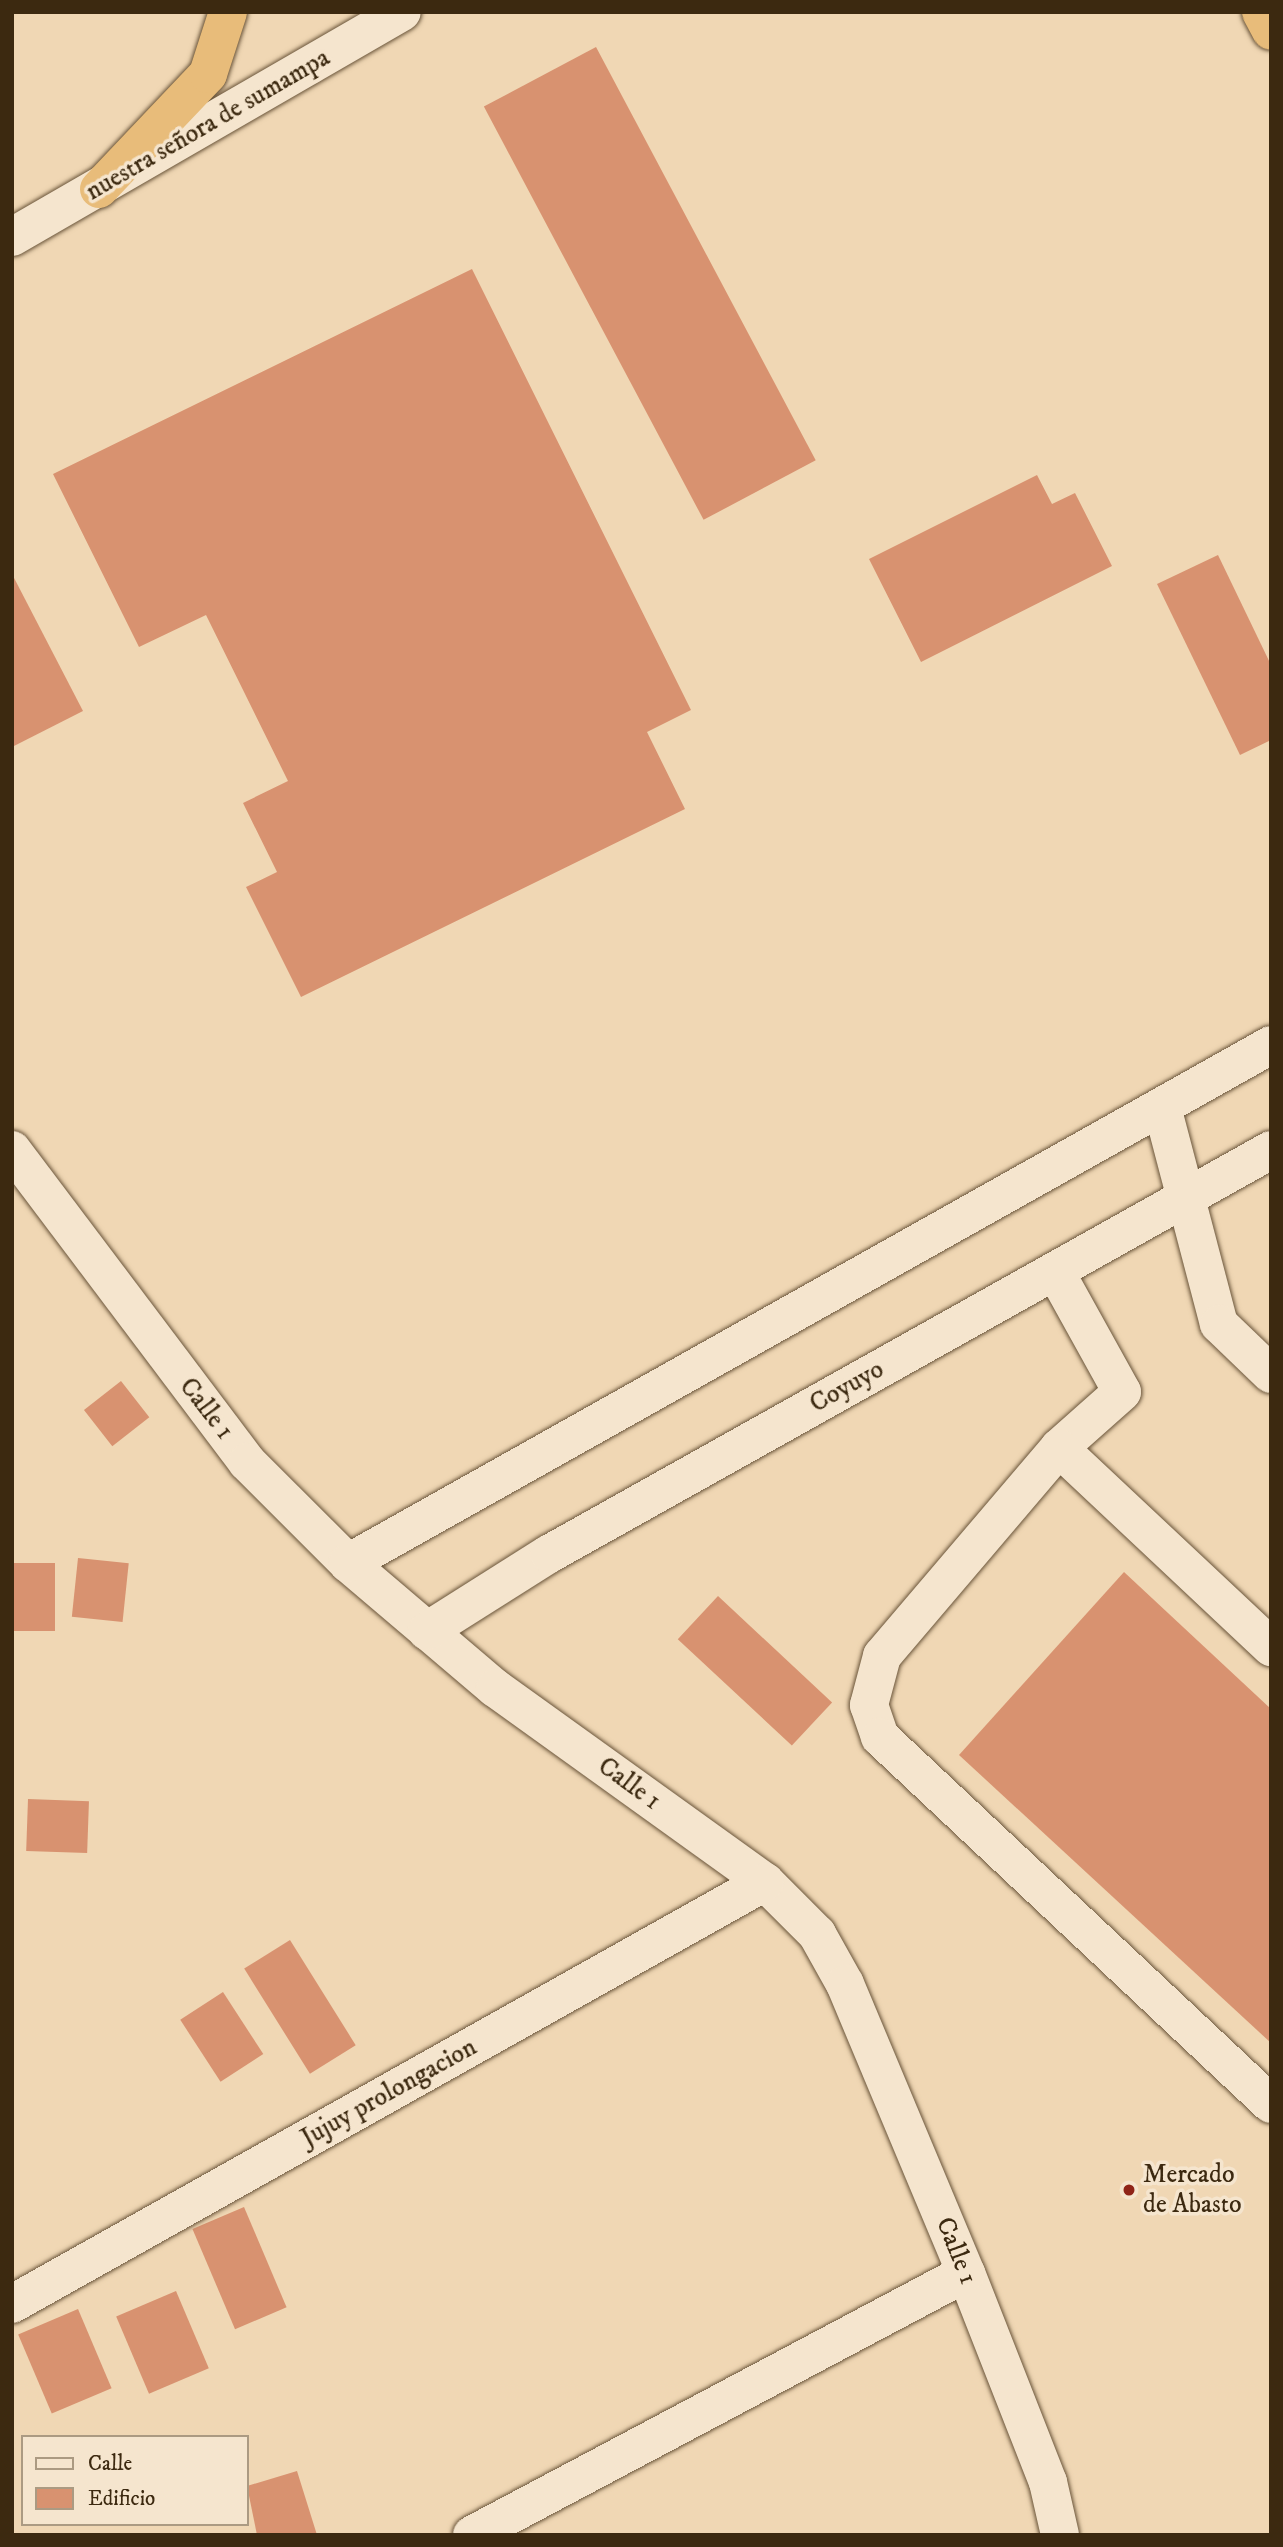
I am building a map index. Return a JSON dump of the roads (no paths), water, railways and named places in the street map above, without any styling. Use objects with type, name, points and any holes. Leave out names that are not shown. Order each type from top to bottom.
[{"type":"highway","points":[[99,189],[208,74],[228,12]]},
{"type":"highway","points":[[1261,12],[1271,31]]},
{"type":"street","name":"nuestra señora de sumampa","points":[[12,237],[402,12]]},
{"type":"street","points":[[348,1563],[1271,1045]]},
{"type":"street","points":[[1162,1107],[1189,1195],[1219,1324],[1271,1374]]},
{"type":"street","name":"Calle 1","points":[[12,1150],[247,1462],[348,1563],[495,1688],[765,1882],[817,1934],[845,1984],[965,2273],[1048,2482],[1060,2535]]},
{"type":"street","name":"Coyuyo","points":[[427,1631],[549,1554],[1271,1150]]},
{"type":"street","points":[[1055,1271],[1122,1392],[1059,1448],[882,1656],[869,1705],[880,1737],[1271,2104]]},
{"type":"street","points":[[1059,1448],[1271,1647]]},
{"type":"street","name":"Jujuy prolongacion","points":[[12,2304],[765,1882]]},
{"type":"street","points":[[472,2535],[965,2273]]},
{"type":"place","name":"Mercado de Abasto","points":[[1129,2190]]}]
